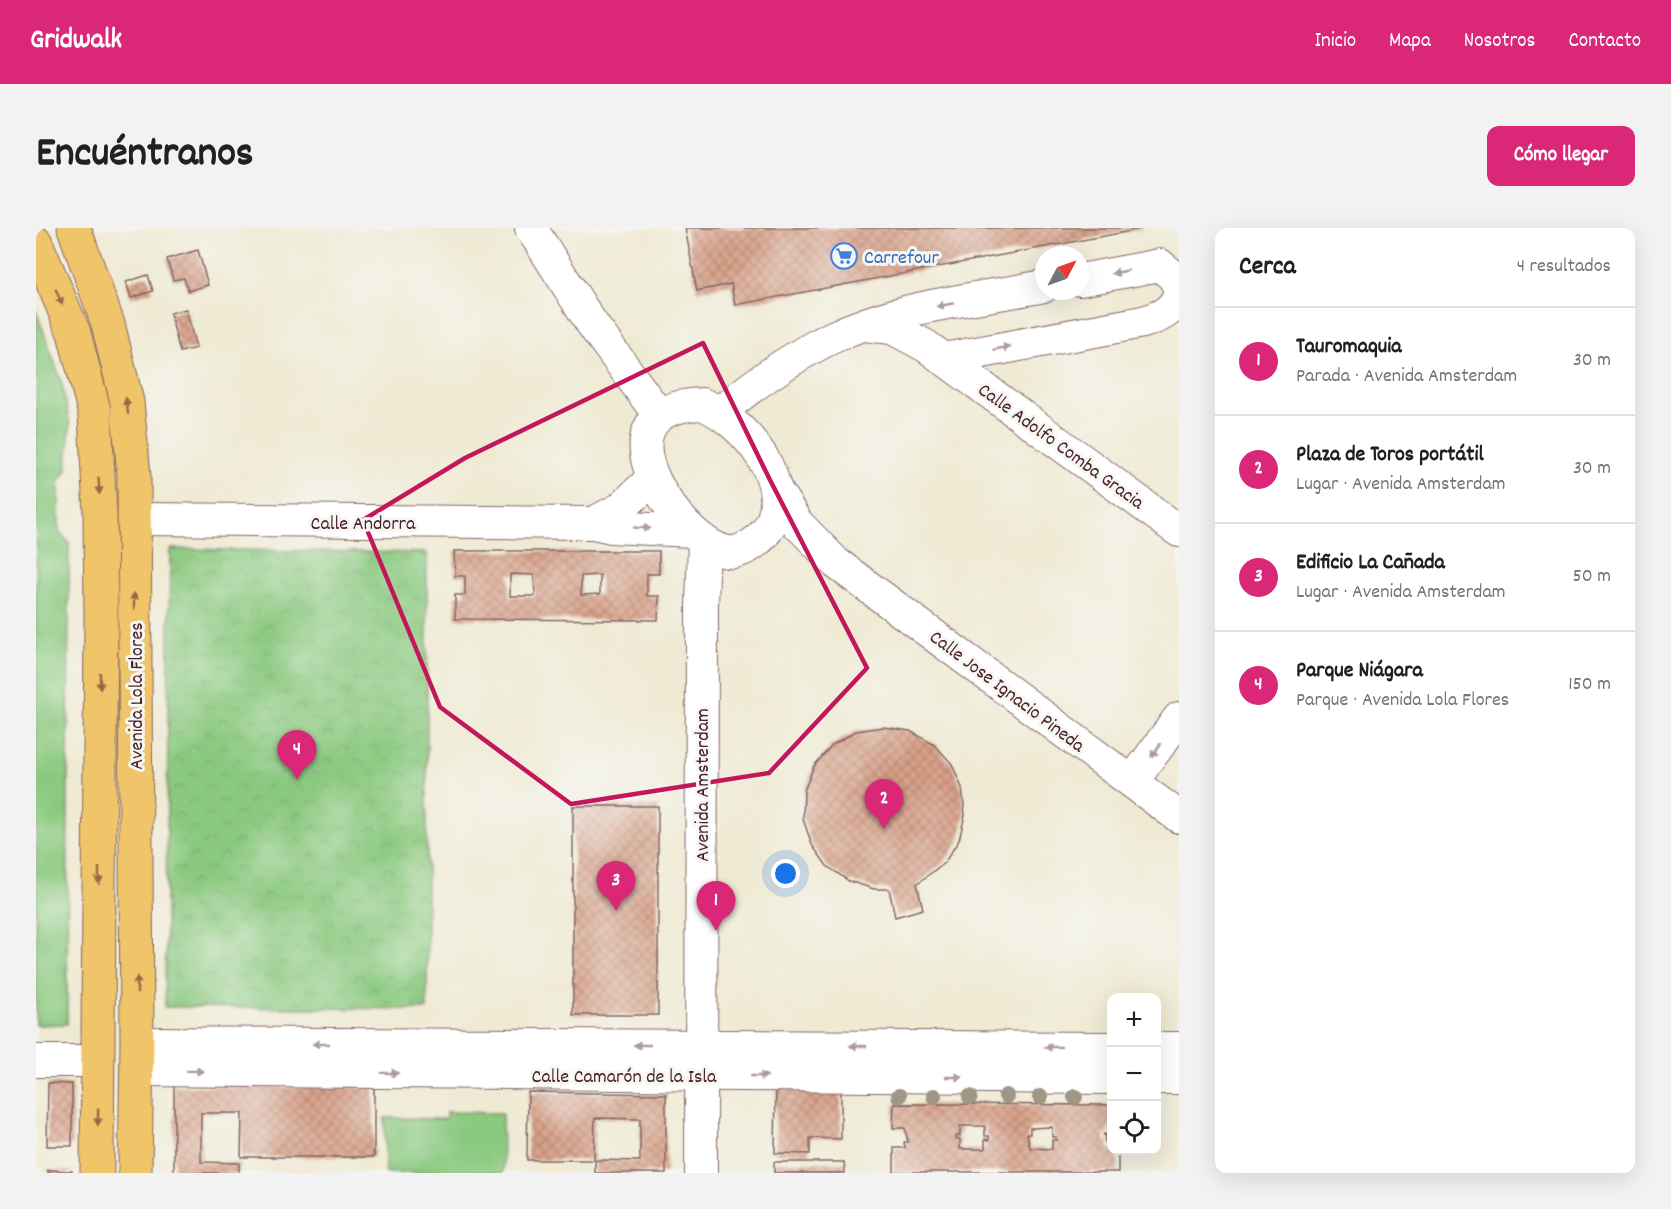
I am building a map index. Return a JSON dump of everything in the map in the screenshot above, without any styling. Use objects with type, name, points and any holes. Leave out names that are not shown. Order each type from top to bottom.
[{"type":"main road","name":"Avenida Lola Flores","points":[[74,228],[108,324],[128,402],[134,476],[137,1057],[135,1173]]},
{"type":"main road","name":"Avenida Lola Flores","points":[[36,243],[74,333],[95,414],[100,547],[97,1173]]},
{"type":"street","points":[[531,228],[592,324],[659,415]]},
{"type":"street","points":[[1089,278],[1160,265],[1174,277],[1179,288]]},
{"type":"street","name":"Calle Adolfo Comba Gracia","points":[[721,411],[754,384],[831,338],[864,325],[904,312],[1035,288]]},
{"type":"street","name":"Calle Adolfo Comba Gracia","points":[[944,359],[1143,322],[1163,316],[1176,303],[1179,295]]},
{"type":"street","name":"Calle Adolfo Comba Gracia","points":[[864,325],[892,328],[944,359],[1179,531]]},
{"type":"street","points":[[702,404],[721,411],[740,429],[761,456],[776,490],[772,522],[762,538],[734,552],[719,550],[698,536],[653,478],[645,460],[644,442],[659,415],[682,405],[702,404]]},
{"type":"street","name":"Calle Andorra","points":[[593,523],[620,509],[653,478]]},
{"type":"street","name":"Calle Jose Ignacio Pineda","points":[[776,490],[797,524],[836,563],[1179,817]]},
{"type":"street","name":"Calle Andorra","points":[[134,519],[593,523],[698,536]]},
{"type":"street","name":"Avenida Amsterdam","points":[[698,536],[702,605],[701,1173]]},
{"type":"street","name":"Calle Jose Ignacio Pineda","points":[[747,547],[788,546],[836,563]]},
{"type":"street","points":[[1132,782],[1179,718]]},
{"type":"street","name":"Calle Camarón de la Isla","points":[[137,1057],[701,1060],[1107,1048]]},
{"type":"street","points":[[1161,1048],[1179,1048]]},
{"type":"street","name":"Calle Camarón de la Isla","points":[[701,1060],[1107,1078]]},
{"type":"street","points":[[36,1061],[98,1061]]},
{"type":"street","points":[[1161,1078],[1179,1078]]},
{"type":"highlighted area","points":[[703,343],[769,478],[867,668],[769,773],[571,804],[440,707],[363,520],[465,458]]},
{"type":"green space","points":[[36,310],[62,384],[70,425],[67,470],[59,482],[59,531],[69,543],[67,1024],[36,1025]]},
{"type":"green space","points":[[170,549],[427,553],[427,1009],[165,1007]]},
{"type":"green space","points":[[446,1112],[502,1113],[503,1173],[385,1173],[385,1118],[446,1119]]},
{"type":"building","name":"Carrefour","points":[[685,228],[1142,228],[1051,246],[1035,246],[1035,249],[735,305],[731,284],[697,291]]},
{"type":"building","points":[[198,250],[208,285],[188,291],[184,278],[173,280],[167,259]]},
{"type":"building","points":[[148,275],[153,291],[131,298],[126,282]]},
{"type":"building","points":[[186,309],[196,348],[180,352],[170,313]]},
{"type":"building","points":[[454,551],[659,551],[659,574],[647,574],[647,596],[659,596],[658,620],[455,619],[455,595],[465,595],[465,576],[455,576]],"holes":[[[510,574],[534,575],[535,596],[510,596]],[[600,575],[600,594],[581,595],[581,576]]]},
{"type":"building","points":[[883,727],[910,731],[935,745],[952,764],[962,788],[965,815],[959,840],[945,862],[917,884],[923,909],[895,917],[889,889],[874,889],[849,881],[827,866],[812,845],[803,819],[804,791],[814,766],[832,745],[856,731]]},
{"type":"building","points":[[573,806],[658,806],[658,1015],[573,1015]]},
{"type":"building","points":[[48,1083],[72,1084],[72,1146],[47,1146]]},
{"type":"building","points":[[174,1086],[374,1088],[374,1157],[241,1157],[242,1113],[201,1113],[201,1162],[239,1163],[239,1173],[174,1173]]},
{"type":"building","points":[[776,1088],[841,1088],[841,1139],[810,1138],[810,1154],[775,1153]]},
{"type":"building","points":[[528,1092],[666,1094],[666,1173],[595,1173],[595,1160],[640,1161],[640,1119],[595,1118],[594,1160],[527,1160]]},
{"type":"building","points":[[894,1104],[1107,1105],[1107,1135],[1104,1134],[1105,1142],[1107,1142],[1107,1155],[1118,1155],[1118,1172],[894,1172],[894,1148],[905,1148],[904,1142],[908,1142],[905,1128],[893,1128]],"holes":[[[960,1126],[985,1126],[985,1136],[989,1136],[989,1140],[985,1139],[985,1149],[960,1149],[960,1139],[956,1139],[956,1136],[960,1136]],[[1052,1127],[1052,1137],[1056,1137],[1056,1140],[1052,1140],[1052,1149],[1030,1148],[1027,1134],[1030,1134],[1030,1128]]]},
{"type":"building","points":[[774,1162],[844,1162],[845,1173],[774,1173]]},
{"type":"building","points":[[48,1170],[72,1171],[72,1173],[48,1173]]},
{"type":"place","name":"Carrefour","points":[[844,256]]},
{"type":"place","name":"Parque Niágara","points":[[297,780]]},
{"type":"place","name":"Plaza de Toros portátil","points":[[884,829]]},
{"type":"place","name":"Edificio La Cañada","points":[[616,911]]},
{"type":"place","name":"Tauromaquia","points":[[716,931]]}]
